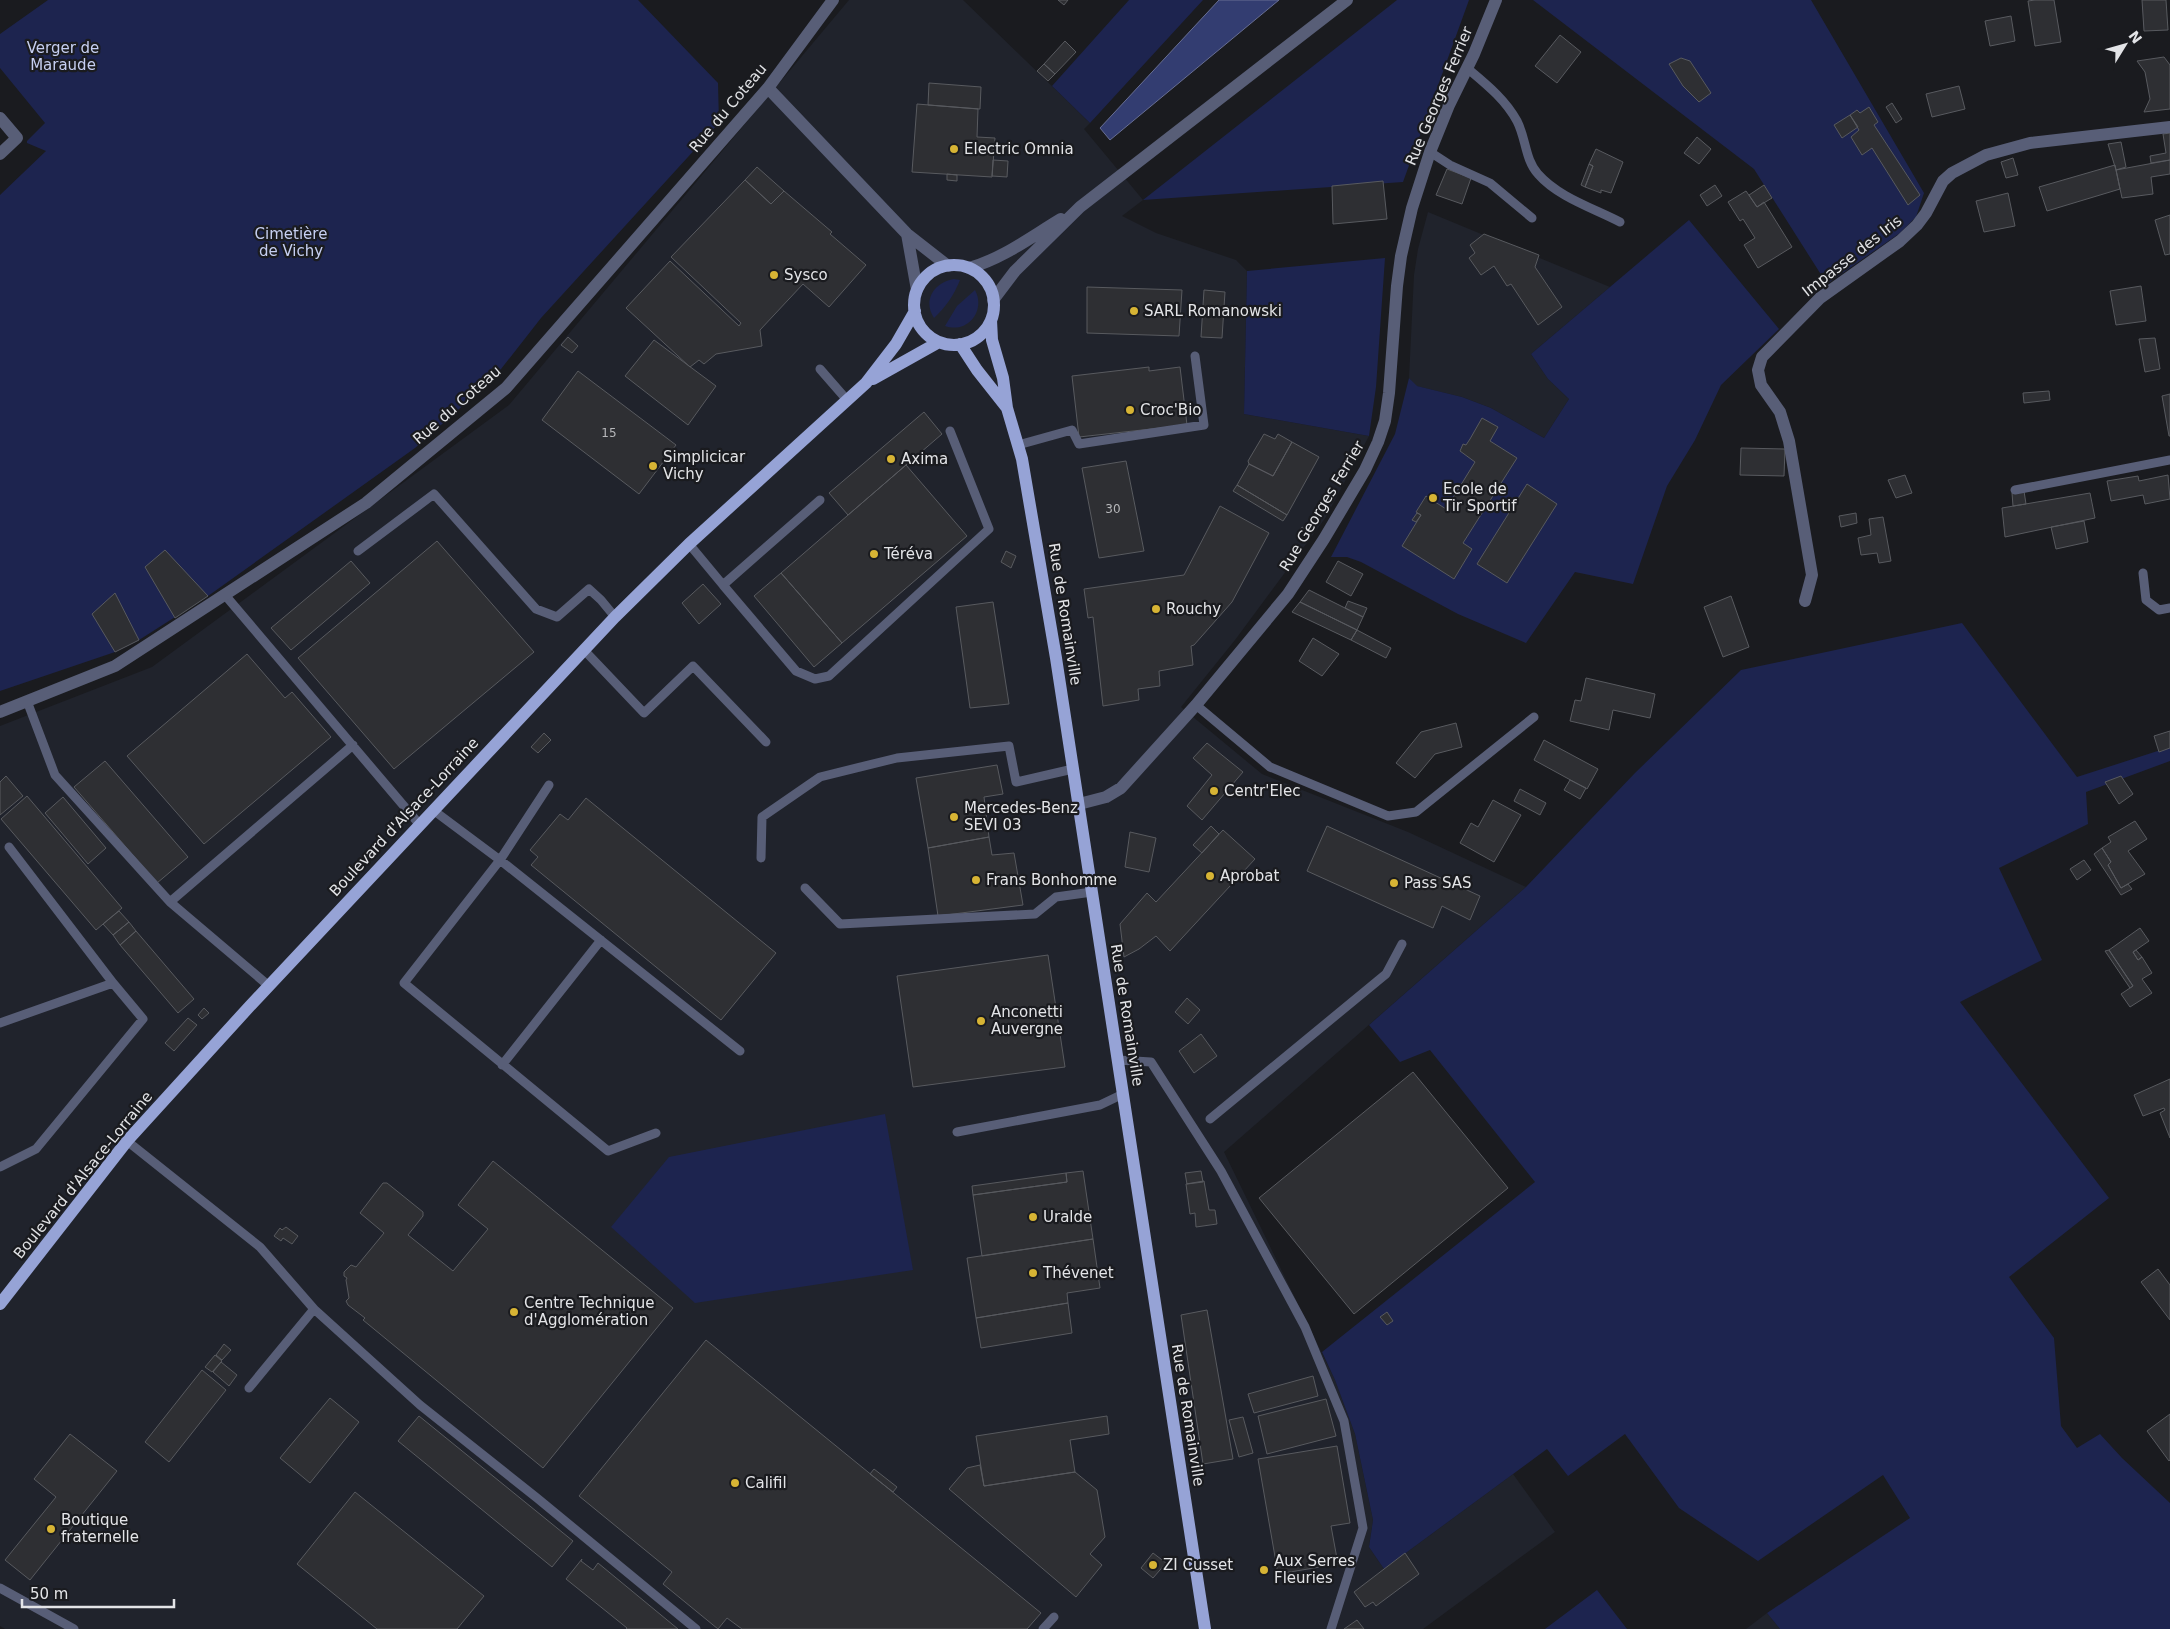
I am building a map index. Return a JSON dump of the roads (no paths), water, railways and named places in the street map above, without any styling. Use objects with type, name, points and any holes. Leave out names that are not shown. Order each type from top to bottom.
[{"type":"main road","points":[[948,266],[969,268],[985,280],[993,300],[991,320],[979,336],[960,344],[940,342],[923,330],[915,311],[917,290],[929,274],[948,266]]},
{"type":"main road","name":"Boulevard d'Alsace-Lorraine","points":[[0,1304],[127,1141],[269,986],[615,618],[689,544],[866,383],[896,344],[915,311]]},
{"type":"main road","name":"Rue de Romainville","points":[[991,320],[992,340],[1022,459],[1073,769],[1205,1629]]},
{"type":"main road","name":"Boulevard d'Alsace-Lorraine","points":[[866,383],[940,342]]},
{"type":"main road","name":"Rue de Romainville","points":[[960,344],[977,370],[1008,408]]},
{"type":"street","name":"Rue du Coteau","points":[[0,712],[116,666],[366,503],[506,388],[768,88],[833,0]]},
{"type":"street","points":[[969,268],[985,264],[1002,255],[1084,204],[1347,0]]},
{"type":"street","name":"Rue Georges Ferrier","points":[[1078,804],[1106,797],[1121,788],[1196,705],[1288,594],[1365,470],[1378,442],[1389,393],[1397,286],[1401,256],[1412,208],[1430,152],[1496,0]]},
{"type":"street","points":[[768,88],[907,234],[948,266]]},
{"type":"street","points":[[0,118],[17,138],[0,154]]},
{"type":"street","name":"Impasse des Iris","points":[[1805,601],[1812,575],[1789,441],[1780,412],[1761,384],[1758,370],[1762,358],[1820,298],[1900,241],[1917,225],[1926,213],[1943,181],[1952,173],[1986,155],[2030,143],[2170,127]]},
{"type":"street","points":[[993,300],[1015,271],[1084,204]]},
{"type":"street","points":[[907,234],[917,290]]},
{"type":"lane","points":[[1467,68],[1494,91],[1517,121],[1524,137],[1528,156],[1537,173],[1554,189],[1620,222]]},
{"type":"lane","points":[[1430,152],[1450,165],[1490,183],[1532,218]]},
{"type":"lane","points":[[1018,445],[1072,430],[1079,444],[1204,425],[1196,356]]},
{"type":"lane","points":[[820,369],[847,400]]},
{"type":"lane","points":[[689,544],[796,671],[815,679],[830,676],[989,529],[950,431]]},
{"type":"lane","points":[[2014,490],[2170,460]]},
{"type":"lane","points":[[358,552],[434,494],[536,610],[557,617],[588,589],[601,600],[615,618]]},
{"type":"lane","points":[[723,585],[820,500]]},
{"type":"lane","points":[[2143,573],[2146,600],[2159,610],[2170,608]]},
{"type":"lane","points":[[225,595],[420,824]]},
{"type":"lane","points":[[584,650],[644,713],[693,666],[766,742]]},
{"type":"lane","points":[[27,701],[55,775],[170,902],[269,986]]},
{"type":"lane","points":[[1196,705],[1270,767],[1388,816],[1416,812],[1534,716]]},
{"type":"lane","points":[[170,902],[353,745]]},
{"type":"lane","points":[[761,858],[762,817],[820,777],[897,758],[1009,746],[1016,782],[1073,769]]},
{"type":"lane","points":[[549,785],[500,860],[404,983],[608,1151],[656,1133]]},
{"type":"lane","points":[[433,810],[500,860],[740,1051]]},
{"type":"lane","points":[[0,1167],[36,1149],[143,1019],[9,847]]},
{"type":"lane","points":[[804,888],[840,924],[1035,914],[1056,897],[1092,892]]},
{"type":"lane","points":[[502,1065],[601,940]]},
{"type":"lane","points":[[1210,1119],[1386,974],[1402,944]]},
{"type":"lane","points":[[0,1023],[113,982]]},
{"type":"lane","points":[[1118,1060],[1151,1062],[1221,1171],[1305,1327],[1344,1420],[1363,1528],[1331,1629]]},
{"type":"lane","points":[[957,1132],[1100,1105],[1123,1094]]},
{"type":"lane","points":[[127,1141],[260,1247],[314,1308],[420,1405],[537,1498],[696,1629]]},
{"type":"lane","points":[[248,1388],[314,1308]]},
{"type":"lane","points":[[0,1588],[74,1629]]},
{"type":"lane","points":[[1043,1629],[1054,1616]]},
{"type":"place","name":"Electric Omnia","points":[[954,149]]},
{"type":"place","name":"Sysco","points":[[774,275]]},
{"type":"place","name":"SARL Romanowski","points":[[1134,311]]},
{"type":"place","name":"Croc'Bio","points":[[1130,410]]},
{"type":"place","name":"Axima","points":[[891,459]]},
{"type":"place","name":"Simplicicar Vichy","points":[[653,466]]},
{"type":"place","name":"Ecole de Tir Sportif","points":[[1433,498]]},
{"type":"place","name":"Téréva","points":[[874,554]]},
{"type":"place","name":"Rouchy","points":[[1156,609]]},
{"type":"place","name":"Centr'Elec","points":[[1214,791]]},
{"type":"place","name":"Mercedes-Benz SEVI 03","points":[[954,817]]},
{"type":"place","name":"Aprobat","points":[[1210,876]]},
{"type":"place","name":"Frans Bonhomme","points":[[976,880]]},
{"type":"place","name":"Pass SAS","points":[[1394,883]]},
{"type":"place","name":"Anconetti Auvergne","points":[[981,1021]]},
{"type":"place","name":"Uralde","points":[[1033,1217]]},
{"type":"place","name":"Thévenet","points":[[1033,1273]]},
{"type":"place","name":"Centre Technique d'Agglomération","points":[[514,1312]]},
{"type":"place","name":"Califil","points":[[735,1483]]},
{"type":"place","name":"Boutique fraternelle","points":[[51,1529]]},
{"type":"place","name":"ZI Cusset","points":[[1153,1565]]},
{"type":"place","name":"Aux Serres Fleuries","points":[[1264,1570]]},
{"type":"park label","name":"Verger de Maraude","points":[[63,56]]},
{"type":"park label","name":"Cimetière de Vichy","points":[[291,242]]}]
